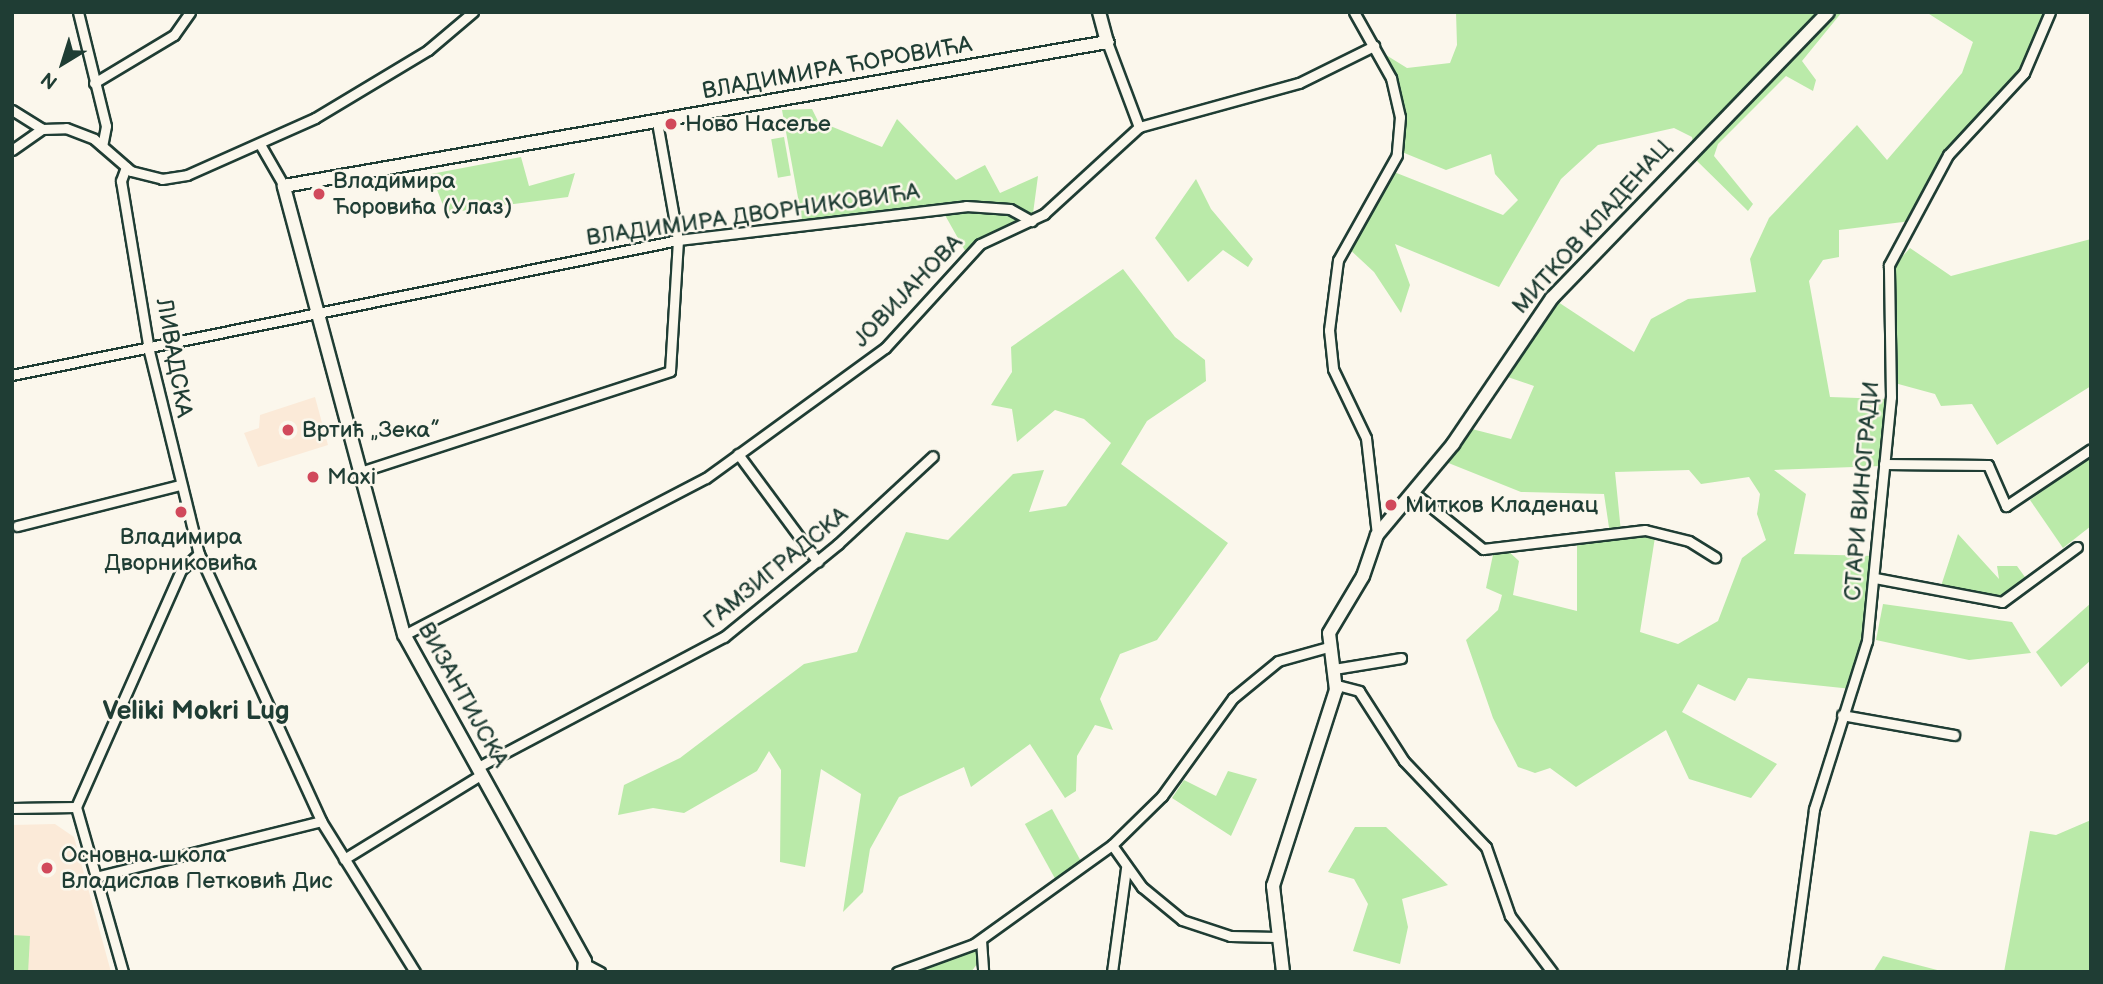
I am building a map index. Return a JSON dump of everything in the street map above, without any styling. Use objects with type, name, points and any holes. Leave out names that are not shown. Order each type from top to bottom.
[{"type":"street","points":[[79,12],[106,126],[102,146]]},
{"type":"street","points":[[94,83],[174,35],[190,12]]},
{"type":"street","points":[[12,150],[42,129],[66,128],[102,146],[126,167],[172,178],[261,146],[428,50],[473,12]]},
{"type":"street","points":[[1099,12],[1107,42],[1139,127]]},
{"type":"street","points":[[1354,12],[1374,46],[1398,100],[1400,139],[1338,260],[1329,344],[1333,369],[1364,427],[1377,535]]},
{"type":"street","name":"МИТКОВ КЛАДЕНАЦ","points":[[1328,646],[1377,535],[1414,493],[1552,298],[1828,12]]},
{"type":"street","name":"СТАРИ ВИНОГРАДИ","points":[[1792,972],[1814,808],[1842,715],[1865,653],[1875,578],[1891,397],[1885,311],[1891,259],[1948,155],[2024,73],[2050,12]]},
{"type":"street","name":"ВЛАДИМИРА ЋОРОВИЋА","points":[[284,186],[1107,42]]},
{"type":"street","name":"ЈОВИЈАНОВА","points":[[404,635],[648,512],[738,454],[886,348],[980,244],[1032,221],[1139,127],[1299,82],[1374,46]]},
{"type":"street","points":[[12,110],[42,129]]},
{"type":"street","points":[[360,472],[665,375],[673,363],[678,240],[657,121]]},
{"type":"street","name":"ВИЗАНТИЈСКА","points":[[261,146],[284,186],[404,635],[586,969]]},
{"type":"street","name":"ЛИВАДСКА","points":[[126,167],[121,181],[149,351],[199,554],[321,821],[415,972]]},
{"type":"street","name":"ВЛАДИМИРА ДВОРНИКОВИЋА","points":[[12,375],[149,351],[678,240],[966,206],[1010,209],[1032,221]]},
{"type":"street","points":[[1884,464],[1988,465],[2000,503],[2010,506],[2091,449]]},
{"type":"street","points":[[738,454],[818,562]]},
{"type":"street","name":"ГАМЗИГРАДСКА","points":[[344,859],[480,771],[701,653],[818,562],[933,456]]},
{"type":"street","points":[[17,526],[180,485]]},
{"type":"street","points":[[1414,493],[1483,549],[1645,530],[1689,541],[1715,557]]},
{"type":"street","points":[[1875,578],[2002,602],[2077,547]]},
{"type":"street","points":[[124,972],[76,807],[181,570],[199,554]]},
{"type":"street","points":[[897,972],[981,940],[1112,845],[1162,796],[1233,698],[1278,661],[1328,646],[1337,685],[1273,887],[1283,972]]},
{"type":"street","points":[[1334,670],[1401,658]]},
{"type":"street","points":[[1337,685],[1359,691],[1404,761],[1486,846],[1510,916],[1552,972]]},
{"type":"street","points":[[1842,715],[1954,734]]},
{"type":"street","points":[[12,808],[76,807]]},
{"type":"street","points":[[95,877],[321,821]]},
{"type":"street","points":[[1112,845],[1126,868],[1155,901],[1191,925],[1230,936],[1277,937]]},
{"type":"street","points":[[1112,972],[1126,868]]},
{"type":"street","points":[[981,940],[983,972]]},
{"type":"street","points":[[586,969],[600,972]]},
{"type":"shaded area","name":"Вртић „Зека”","points":[[315,397],[328,445],[258,467],[244,433],[259,428],[260,415]]},
{"type":"shaded area","name":"Основна школа Владислав Петковић Дис","points":[[55,824],[74,837],[111,972],[12,972],[12,825]]},
{"type":"green space","points":[[1456,12],[1842,12],[1802,61],[1816,80],[1813,91],[1786,76],[1718,144],[1714,156],[1753,204],[1748,211],[1696,160],[1692,137],[1674,128],[1598,145],[1561,179],[1499,287],[1395,244],[1410,285],[1401,313],[1374,272],[1346,246],[1389,170],[1503,215],[1518,200],[1495,174],[1491,154],[1446,170],[1397,150],[1398,100],[1363,27],[1386,55],[1407,68],[1450,63],[1457,45]]},
{"type":"green space","points":[[1926,12],[2048,12],[2029,73],[1943,157],[1911,221],[1839,230],[1839,257],[1823,260],[1809,281],[1830,397],[1886,399],[1881,466],[1774,470],[1806,494],[1794,554],[1877,556],[1867,646],[1852,689],[1748,678],[1735,701],[1698,684],[1682,712],[1777,764],[1751,798],[1689,779],[1666,730],[1576,787],[1550,768],[1535,773],[1518,767],[1493,718],[1466,640],[1498,610],[1502,595],[1486,588],[1494,550],[1506,549],[1519,561],[1513,595],[1577,611],[1577,540],[1610,534],[1604,494],[1521,492],[1441,460],[1464,427],[1511,439],[1534,386],[1496,373],[1552,298],[1634,352],[1651,319],[1688,299],[1756,292],[1750,259],[1769,218],[1857,125],[1887,160],[1962,73],[1973,42]],"holes":[[[1689,470],[1701,484],[1749,477],[1760,494],[1757,514],[1766,540],[1742,558],[1718,621],[1678,644],[1640,632],[1656,531],[1621,532],[1615,472]]]},
{"type":"green space","points":[[812,109],[818,121],[882,147],[897,119],[956,180],[985,165],[1000,193],[1038,176],[1032,221],[968,256],[941,208],[803,225],[782,110]]},
{"type":"green space","points":[[784,137],[791,175],[778,178],[771,139]]},
{"type":"green space","points":[[521,157],[529,186],[575,173],[568,197],[446,213],[431,174]]},
{"type":"green space","points":[[1196,179],[1211,209],[1253,259],[1248,267],[1223,250],[1188,282],[1155,238]]},
{"type":"green space","points":[[2091,239],[2091,386],[1997,445],[1972,404],[1941,406],[1935,394],[1891,382],[1892,268],[1910,248],[1951,276]]},
{"type":"green space","points":[[1123,269],[1175,337],[1205,360],[1206,381],[1147,421],[1121,464],[1228,543],[1157,640],[1120,654],[1100,699],[1113,730],[1095,725],[1077,756],[1076,791],[1065,798],[1030,744],[971,787],[964,767],[899,797],[870,849],[863,892],[843,912],[861,794],[821,769],[805,867],[780,862],[781,770],[769,751],[757,771],[684,813],[653,808],[618,815],[624,785],[680,758],[804,664],[857,652],[906,532],[948,540],[1013,474],[1044,470],[1029,512],[1066,506],[1111,443],[1084,419],[1055,410],[1017,442],[1012,409],[991,405],[1012,372],[1011,347]]},
{"type":"green space","points":[[2091,456],[2091,526],[2063,548],[2030,500]]},
{"type":"green space","points":[[1958,534],[1999,579],[1997,566],[2017,566],[2030,584],[2006,601],[1941,586]]},
{"type":"green space","points":[[2091,603],[2091,660],[2061,687],[2036,652]]},
{"type":"green space","points":[[1883,604],[2012,622],[2031,653],[1969,660],[1876,640]]},
{"type":"green space","points":[[1228,771],[1257,779],[1231,836],[1172,798],[1184,780],[1216,796]]},
{"type":"green space","points":[[1052,809],[1083,864],[1055,879],[1025,824]]},
{"type":"green space","points":[[2091,820],[2091,972],[2004,972],[2030,831],[2056,835]]},
{"type":"green space","points":[[1355,827],[1386,827],[1448,885],[1402,899],[1408,927],[1400,964],[1353,951],[1368,904],[1354,879],[1328,872]]},
{"type":"green space","points":[[12,935],[30,936],[28,972],[12,972]]},
{"type":"green space","points":[[981,940],[984,955],[971,972],[897,972]]},
{"type":"green space","points":[[1883,956],[1945,972],[1873,972]]},
{"type":"place","name":"Ново Насеље","points":[[671,124]]},
{"type":"place","name":"Владимира Ћоровића (Улаз)","points":[[319,194]]},
{"type":"place","name":"Вртић „Зека”","points":[[288,430]]},
{"type":"place","name":"Maxi","points":[[313,477]]},
{"type":"place","name":"Митков Кладенац","points":[[1391,505]]},
{"type":"place","name":"Владимира Дворниковића","points":[[181,512]]},
{"type":"place","name":"Основна школа Владислав Петковић Дис","points":[[47,868]]},
{"type":"district","name":"Veliki Mokri Lug","points":[[196,712]]}]
